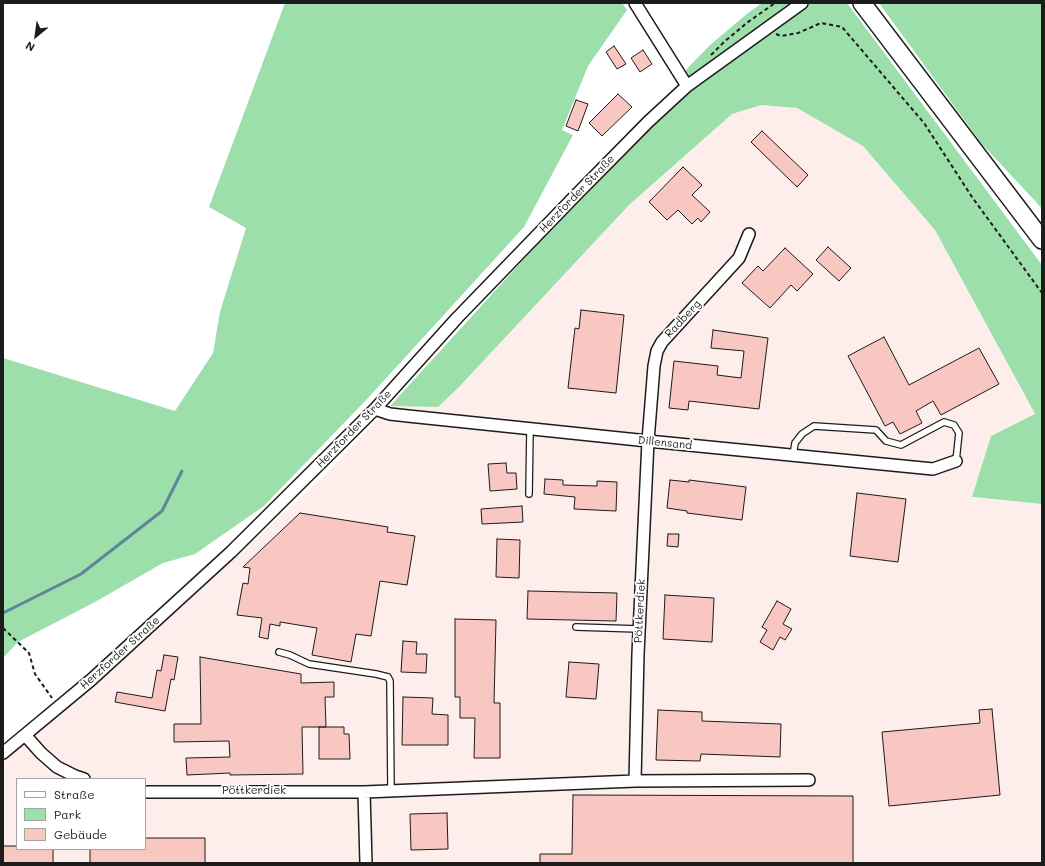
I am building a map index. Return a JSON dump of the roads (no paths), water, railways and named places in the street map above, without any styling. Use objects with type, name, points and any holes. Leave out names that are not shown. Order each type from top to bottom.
[{"type":"main road","points":[[862,3],[1042,240]]},
{"type":"street","points":[[635,3],[686,86]]},
{"type":"street","name":"Herzforder Straße","points":[[3,753],[91,680],[231,552],[375,409],[457,318],[648,122],[686,86],[802,3]]},
{"type":"street","name":"Radberg","points":[[648,441],[654,366],[657,351],[662,342],[739,258],[749,234]]},
{"type":"street","name":"Dillensand","points":[[375,409],[390,414],[408,416],[933,469],[956,462]]},
{"type":"street","name":"Pöttkerdiek","points":[[635,782],[639,629],[648,441]]},
{"type":"street","points":[[25,735],[41,753],[57,767],[81,778]]},
{"type":"street","name":"Pöttkerdiek","points":[[146,792],[364,792],[635,782],[809,780]]},
{"type":"street","points":[[364,792],[366,863]]},
{"type":"lane","points":[[793,456],[795,443],[802,434],[814,426],[876,430],[886,441],[901,445],[944,422],[954,425],[959,433],[956,462]]},
{"type":"lane","points":[[529,494],[530,429]]},
{"type":"lane","points":[[576,627],[639,629]]},
{"type":"lane","points":[[279,652],[290,655],[309,664],[388,677],[390,681],[391,791]]},
{"type":"waterway","points":[[3,613],[81,574],[162,511],[182,471]]}]
